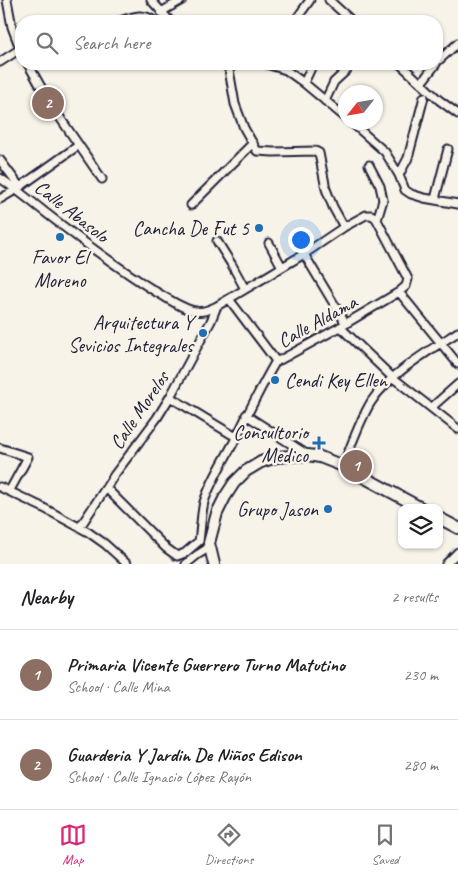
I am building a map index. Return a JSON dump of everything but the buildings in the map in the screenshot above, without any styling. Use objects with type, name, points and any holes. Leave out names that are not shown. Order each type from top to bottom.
[{"type":"street","points":[[7,0],[15,35]]},
{"type":"street","points":[[150,0],[163,15]]},
{"type":"street","points":[[160,12],[182,0]]},
{"type":"street","points":[[299,15],[310,0]]},
{"type":"street","points":[[329,0],[345,15]]},
{"type":"street","points":[[443,56],[458,42]]},
{"type":"street","points":[[0,62],[15,53]]},
{"type":"street","points":[[31,70],[50,103],[102,179]]},
{"type":"street","points":[[229,70],[234,104],[244,128],[257,151],[314,151],[319,153],[326,189],[344,227]]},
{"type":"street","points":[[286,70],[338,112]]},
{"type":"street","points":[[304,83],[310,70]]},
{"type":"street","points":[[325,101],[334,82],[346,70]]},
{"type":"street","points":[[407,70],[439,100],[458,114]]},
{"type":"street","points":[[421,83],[431,70]]},
{"type":"street","points":[[399,175],[408,158],[424,97]]},
{"type":"street","points":[[360,130],[385,152],[399,175],[405,190],[424,198],[458,204]]},
{"type":"street","points":[[191,205],[252,143]]},
{"type":"street","points":[[0,198],[19,188],[79,145]]},
{"type":"street","points":[[435,199],[448,149]]},
{"type":"street","points":[[0,160],[19,188]]},
{"type":"street","points":[[369,165],[380,186],[383,200],[376,218]]},
{"type":"street","name":"Calle Abasolo","points":[[0,178],[19,188],[44,212],[108,260],[142,283],[195,312],[207,311],[217,306],[366,215],[376,218]]},
{"type":"street","name":"Calle Aldama","points":[[207,564],[208,546],[204,504],[217,470],[276,361],[343,326],[406,286],[408,279],[376,218]]},
{"type":"street","points":[[217,241],[246,289]]},
{"type":"street","points":[[269,243],[282,267]]},
{"type":"street","points":[[304,254],[343,326],[392,377],[458,429]]},
{"type":"street","points":[[399,292],[458,364]]},
{"type":"street","points":[[229,299],[276,361]]},
{"type":"street","name":"Calle Morelos","points":[[80,527],[170,397],[211,322],[217,306]]},
{"type":"street","points":[[343,466],[364,414],[372,400],[392,377],[458,332]]},
{"type":"street","points":[[432,408],[458,384]]},
{"type":"street","points":[[170,397],[236,437]]},
{"type":"street","points":[[246,415],[308,455]]},
{"type":"street","points":[[0,448],[28,457],[10,490]]},
{"type":"street","points":[[214,564],[208,546],[217,513],[234,483],[246,471],[261,462],[276,457],[308,455],[320,457],[343,466],[414,504]]},
{"type":"street","points":[[0,487],[10,490],[80,527],[105,544],[126,564]]},
{"type":"street","points":[[106,488],[166,548],[177,556],[208,546]]},
{"type":"street","points":[[443,520],[458,528]]},
{"type":"street","points":[[186,564],[208,546]]},
{"type":"street","points":[[446,564],[458,552]]},
{"type":"place","name":"Guarderia Y Jardin De Niños Edison","points":[[48,103]]},
{"type":"place","name":"Cancha De Fut 5","points":[[259,228]]},
{"type":"place","name":"Favor El Moreno","points":[[60,237]]},
{"type":"place","name":"Arquitectura Y Sevicios Integrales","points":[[203,333]]},
{"type":"place","name":"Cendi Key Ellen","points":[[275,380]]},
{"type":"place","name":"Consultorio Medico","points":[[319,443]]},
{"type":"place","name":"Primaria Vicente Guerrero Turno Matutino","points":[[356,466]]},
{"type":"place","name":"Grupo Jason","points":[[328,509]]}]
